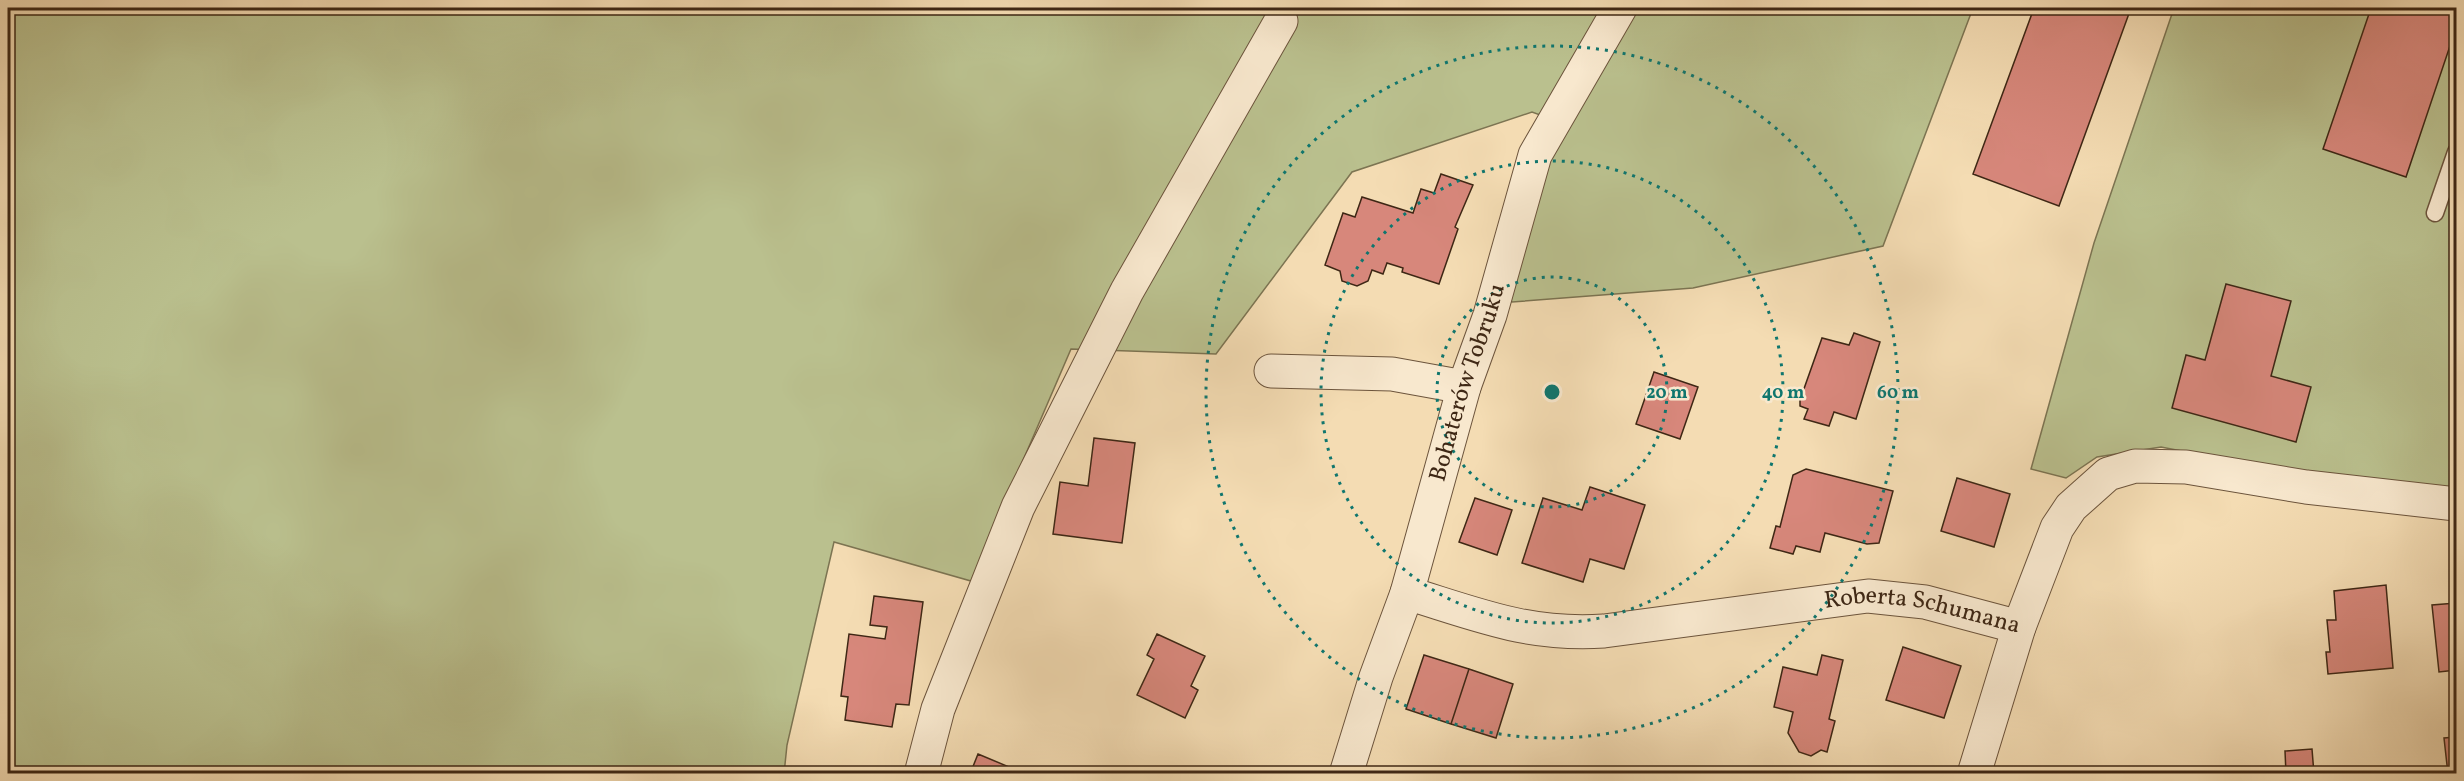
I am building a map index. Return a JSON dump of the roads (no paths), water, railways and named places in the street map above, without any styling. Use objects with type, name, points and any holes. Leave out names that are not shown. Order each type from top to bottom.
[{"type":"street","name":"Bohaterów Tobruku","points":[[1346,774],[1376,677],[1407,592],[1464,387],[1490,315],[1535,155],[1620,8]]},
{"type":"street","points":[[921,774],[938,709],[1018,507],[1127,291],[1281,21]]},
{"type":"street","points":[[1271,371],[1392,374],[1464,387]]},
{"type":"street","name":"Roberta Schumana","points":[[1407,592],[1518,627],[1561,633],[1604,631],[1868,596],[1925,602],[2019,627],[2057,528],[2072,507],[2108,474],[2135,466],[2186,467],[2306,487],[2457,504]]},
{"type":"street","points":[[1974,774],[2019,627]]},
{"type":"lane","points":[[2435,213],[2457,152]]}]
